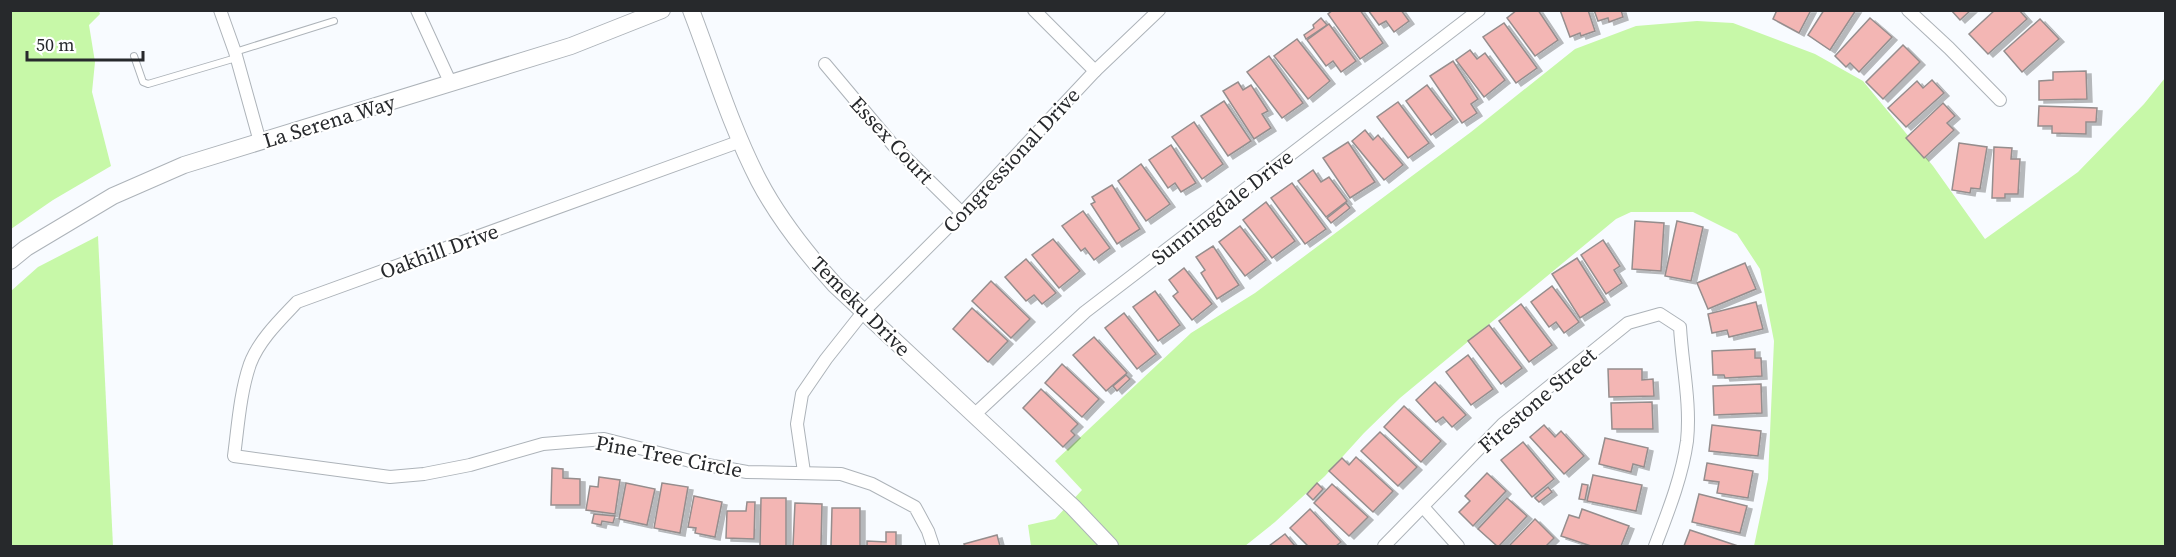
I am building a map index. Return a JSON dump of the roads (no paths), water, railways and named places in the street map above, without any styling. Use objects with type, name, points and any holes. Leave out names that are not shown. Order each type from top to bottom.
[{"type":"main road","name":"La Serena Way","points":[[10,261],[26,248],[113,196],[184,165],[571,46],[662,10]]},
{"type":"main road","name":"Temeku Drive","points":[[691,10],[741,141],[760,182],[784,222],[816,264],[1073,507],[1110,546]]},
{"type":"street","points":[[220,10],[236,55],[261,142]]},
{"type":"street","points":[[417,10],[451,84]]},
{"type":"street","points":[[1034,10],[1095,71]]},
{"type":"street","name":"Congressional Drive","points":[[804,472],[797,424],[802,394],[826,359],[864,311],[962,213],[1095,71],[1160,10]]},
{"type":"street","name":"Sunningdale Drive","points":[[974,415],[1085,312],[1479,10]]},
{"type":"street","points":[[1908,10],[2000,100]]},
{"type":"street","name":"Essex Court","points":[[825,64],[893,145],[962,213]]},
{"type":"street","name":"Oakhill Drive","points":[[234,456],[241,405],[250,364],[270,330],[297,302],[741,141]]},
{"type":"street","name":"Firestone Street","points":[[1384,546],[1424,508],[1503,424],[1628,323],[1660,314],[1680,327],[1687,395],[1687,441],[1676,488],[1656,546]]},
{"type":"street","name":"Pine Tree Circle","points":[[234,456],[390,477],[424,474],[470,465],[543,444],[604,439],[702,464],[747,472],[841,474],[872,484],[915,507],[933,546]]},
{"type":"street","points":[[1424,508],[1458,546]]},
{"type":"lane","points":[[134,56],[143,82],[148,84],[334,21]]}]
